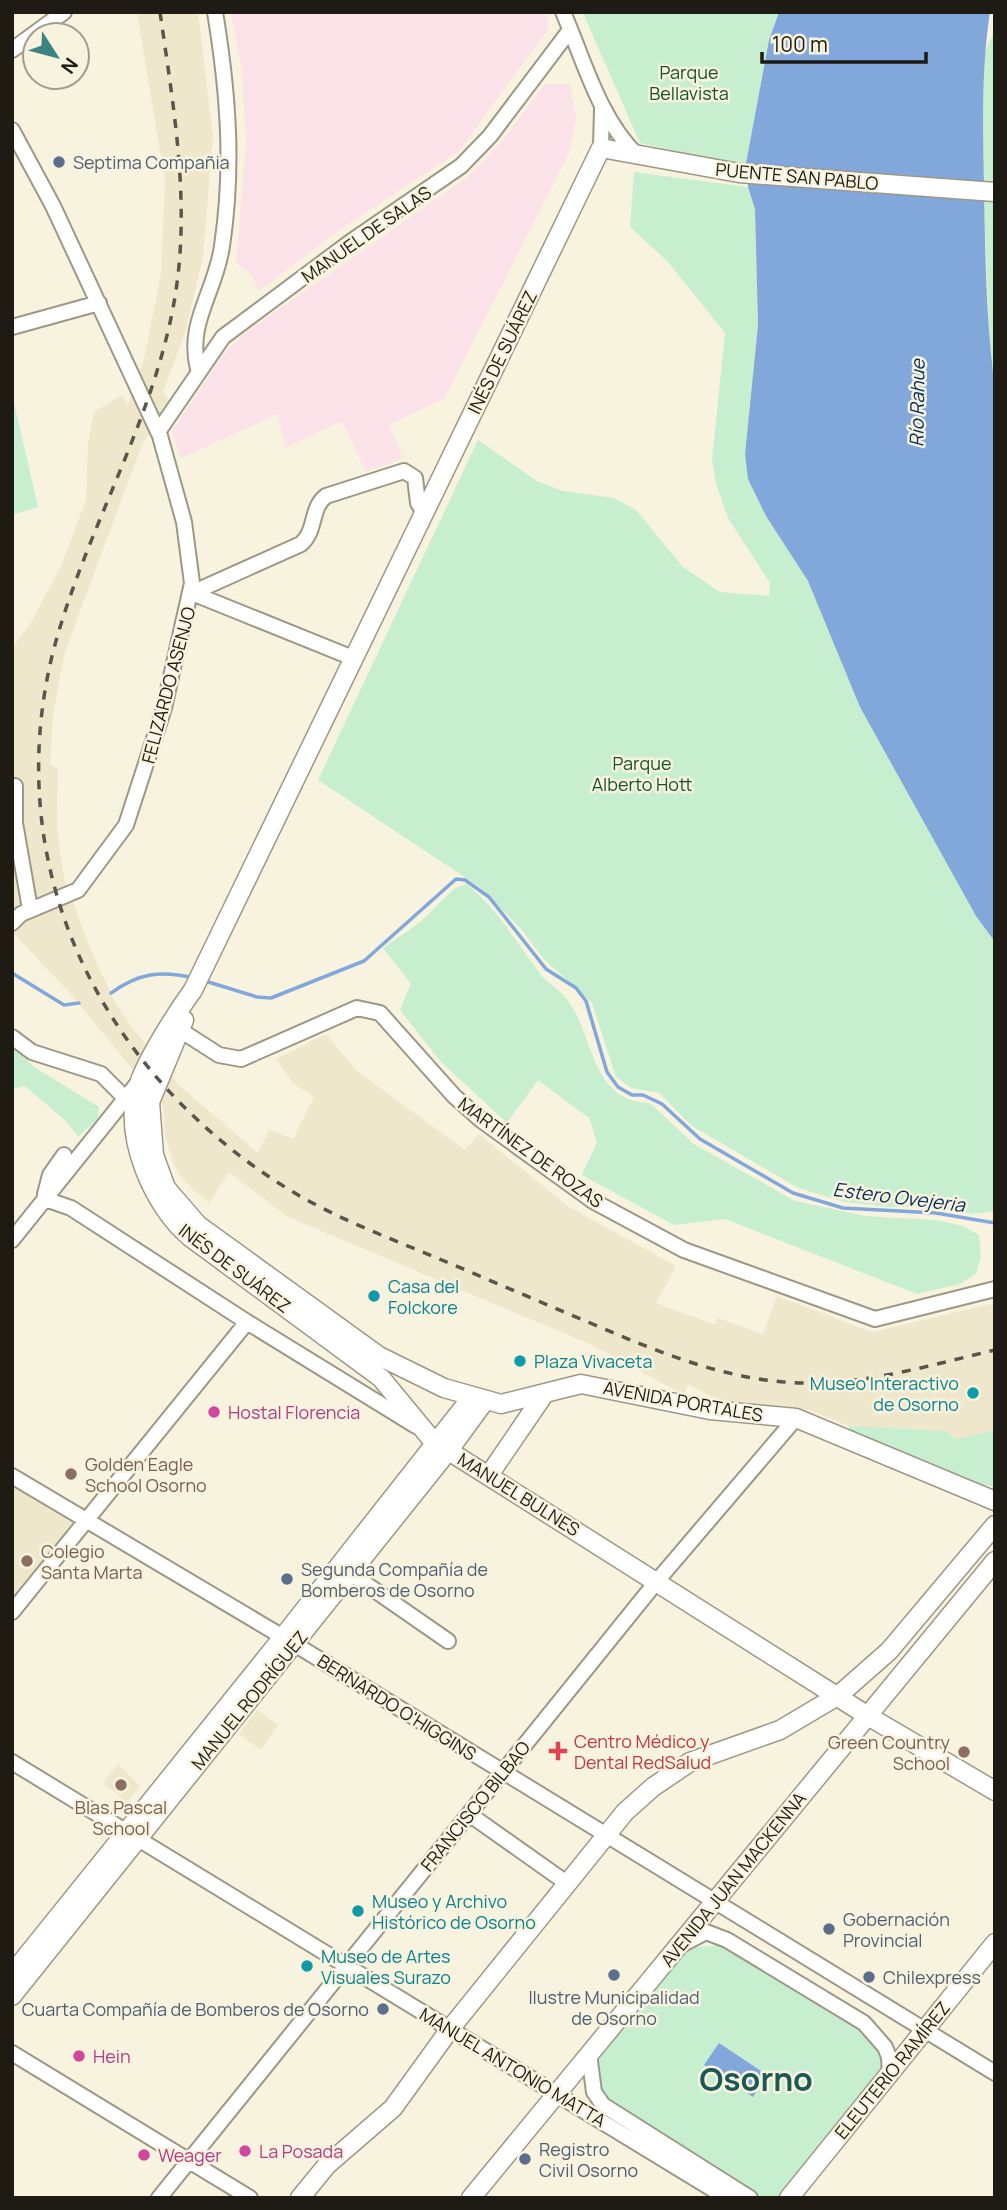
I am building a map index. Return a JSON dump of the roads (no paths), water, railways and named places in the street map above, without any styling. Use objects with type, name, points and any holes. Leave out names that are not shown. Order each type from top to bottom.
[{"type":"main road","name":"PUENTE SAN PABLO","points":[[601,148],[739,173],[995,192]]},
{"type":"main road","name":"INÉS DE SUÁREZ","points":[[423,1429],[381,1378],[244,1268],[179,1206],[166,1188],[155,1155],[150,1096],[180,1030],[201,972],[318,732],[350,659],[601,148]]},
{"type":"main road","name":"INÉS DE SUÁREZ","points":[[193,990],[139,1080],[134,1106],[138,1141],[153,1191],[181,1229],[363,1346],[444,1388]]},
{"type":"main road","name":"AVENIDA PORTALES","points":[[444,1388],[477,1400],[509,1404],[585,1384],[707,1409],[796,1418],[995,1501]]},
{"type":"main road","points":[[489,1475],[545,1394]]},
{"type":"main road","name":"MANUEL RODRÍGUEZ","points":[[289,1641],[350,1573],[450,1451],[477,1400]]},
{"type":"main road","points":[[450,1451],[486,1454],[508,1439],[520,1416],[518,1409],[509,1404]]},
{"type":"main road","name":"MANUEL BULNES","points":[[423,1429],[450,1451],[869,1716],[995,1791]]},
{"type":"main road","name":"MANUEL RODRÍGUEZ","points":[[12,1974],[132,1835],[289,1641],[450,1451]]},
{"type":"main road","points":[[300,2198],[327,2165],[394,2108],[450,2029],[568,1884],[605,1834],[653,1787],[690,1762],[780,1730],[839,1695],[890,1651],[995,1525]]},
{"type":"main road","name":"AVENIDA JUAN MACKENNA","points":[[471,2198],[995,1561]]},
{"type":"main road","name":"MANUEL RODRÍGUEZ","points":[[12,1996],[132,1835]]},
{"type":"main road","name":"ELEUTERIO RAMÍREZ","points":[[789,2198],[995,1943]]},
{"type":"street","points":[[12,50],[64,12]]},
{"type":"street","points":[[198,369],[193,351],[194,335],[219,263],[230,169],[228,99],[215,12]]},
{"type":"street","points":[[569,18],[599,98],[617,130],[638,156]]},
{"type":"street","name":"MANUEL DE SALAS","points":[[158,432],[215,345],[238,324],[438,184],[471,157],[569,18]]},
{"type":"street","name":"INÉS DE SUÁREZ","points":[[599,98],[604,124],[601,148]]},
{"type":"street","name":"FELIZARDO ASENJO","points":[[12,130],[99,303],[158,432],[188,538],[192,593],[164,708],[126,825],[78,890],[30,909],[12,923]]},
{"type":"street","points":[[12,327],[99,303]]},
{"type":"street","points":[[192,593],[301,544],[311,531],[318,504],[326,496],[404,471],[415,478],[418,503],[424,513]]},
{"type":"street","points":[[192,593],[350,659]]},
{"type":"street","points":[[12,786],[15,786],[15,823],[30,909]]},
{"type":"street","name":"MARTÍNEZ DE ROZAS","points":[[180,1030],[219,1055],[242,1059],[357,1008],[370,1009],[387,1020],[468,1110],[593,1200],[684,1250],[875,1319],[995,1289]]},
{"type":"street","points":[[12,1037],[32,1052],[101,1074],[127,1098]]},
{"type":"street","points":[[12,1240],[139,1080]]},
{"type":"street","points":[[45,1199],[48,1180],[64,1155]]},
{"type":"street","name":"MANUEL BULNES","points":[[45,1199],[71,1208],[247,1322],[423,1429]]},
{"type":"street","points":[[12,1612],[247,1322]]},
{"type":"street","name":"FRANCISCO BILBAO","points":[[159,2198],[657,1581],[796,1418]]},
{"type":"street","name":"BERNARDO O'HIGGINS","points":[[12,1476],[85,1522],[289,1641],[995,2073]]},
{"type":"street","points":[[350,1573],[448,1641]]},
{"type":"street","name":"MANUEL ANTONIO MATTA","points":[[12,1762],[558,2092],[727,2198]]},
{"type":"street","points":[[469,1814],[568,1884]]},
{"type":"street","points":[[678,1946],[706,1932],[727,1940],[864,2023],[884,2047],[889,2057],[890,2073]]},
{"type":"street","points":[[12,2053],[250,2198]]},
{"type":"street","name":"MANUEL ANTONIO MATTA","points":[[589,2054],[594,2092],[603,2105],[750,2198]]},
{"type":"water","name":"Río Rahue","points":[[779,12],[990,12],[985,55],[983,119],[987,286],[995,388],[995,942],[976,916],[860,707],[808,581],[766,516],[748,479],[745,454],[758,325],[755,209],[748,187],[746,163],[769,40]]},
{"type":"water","points":[[719,2043],[767,2075],[753,2097],[704,2065]]},
{"type":"waterway","name":"Estero Ovejeria","points":[[205,981],[257,997],[271,998],[364,961],[456,879],[465,880],[489,897],[546,969],[576,988],[586,1001],[607,1072],[618,1087],[632,1095],[643,1095],[662,1104],[700,1139],[793,1193],[843,1208],[936,1213],[995,1223]]},
{"type":"waterway","name":"Estero Ovejeria","points":[[12,973],[64,1005],[79,1003]]},
{"type":"waterway","name":"Estero Ovejeria","points":[[111,993],[131,981],[150,975],[171,974],[194,978]]},
{"type":"railway","points":[[160,12],[175,123],[181,197],[181,234],[173,308],[149,397],[65,612],[52,656],[40,737],[41,815],[55,890],[82,961],[119,1027],[166,1088],[223,1142],[288,1189],[361,1226],[674,1357],[732,1374],[792,1383],[824,1383],[889,1375],[995,1350]]},
{"type":"place","name":"Septima Compañia","points":[[59,162]]},
{"type":"place","name":"Casa del Folckore","points":[[374,1296]]},
{"type":"place","name":"Plaza Vivaceta","points":[[520,1361]]},
{"type":"place","name":"Museo Interactivo de Osorno","points":[[973,1393]]},
{"type":"place","name":"Hostal Florencia","points":[[214,1412]]},
{"type":"place","name":"Golden Eagle School Osorno","points":[[71,1474]]},
{"type":"place","name":"Colegio Santa Marta","points":[[27,1561]]},
{"type":"place","name":"Segunda Compañía de Bomberos de Osorno","points":[[287,1579]]},
{"type":"place","name":"Centro Médico y Dental RedSalud","points":[[558,1751]]},
{"type":"place","name":"Green Country School","points":[[964,1752]]},
{"type":"place","name":"Blas Pascal School","points":[[121,1785]]},
{"type":"place","name":"Museo y Archivo Histórico de Osorno","points":[[358,1911]]},
{"type":"place","name":"Gobernación Provincial","points":[[829,1929]]},
{"type":"place","name":"Museo de Artes Visuales Surazo","points":[[307,1966]]},
{"type":"place","name":"Ilustre Municipalidad de Osorno","points":[[614,1975]]},
{"type":"place","name":"Chilexpress","points":[[869,1977]]},
{"type":"place","name":"Cuarta Compañía de Bomberos de Osorno","points":[[383,2009]]},
{"type":"place","name":"Hein","points":[[79,2056]]},
{"type":"place","name":"La Posada","points":[[245,2151]]},
{"type":"place","name":"Weager","points":[[144,2155]]},
{"type":"place","name":"Registro Civil Osorno","points":[[525,2159]]},
{"type":"district","name":"Osorno","points":[[756,2079]]},
{"type":"park label","name":"Parque Bellavista","points":[[689,82]]},
{"type":"park label","name":"Parque Alberto Hott","points":[[642,773]]}]
